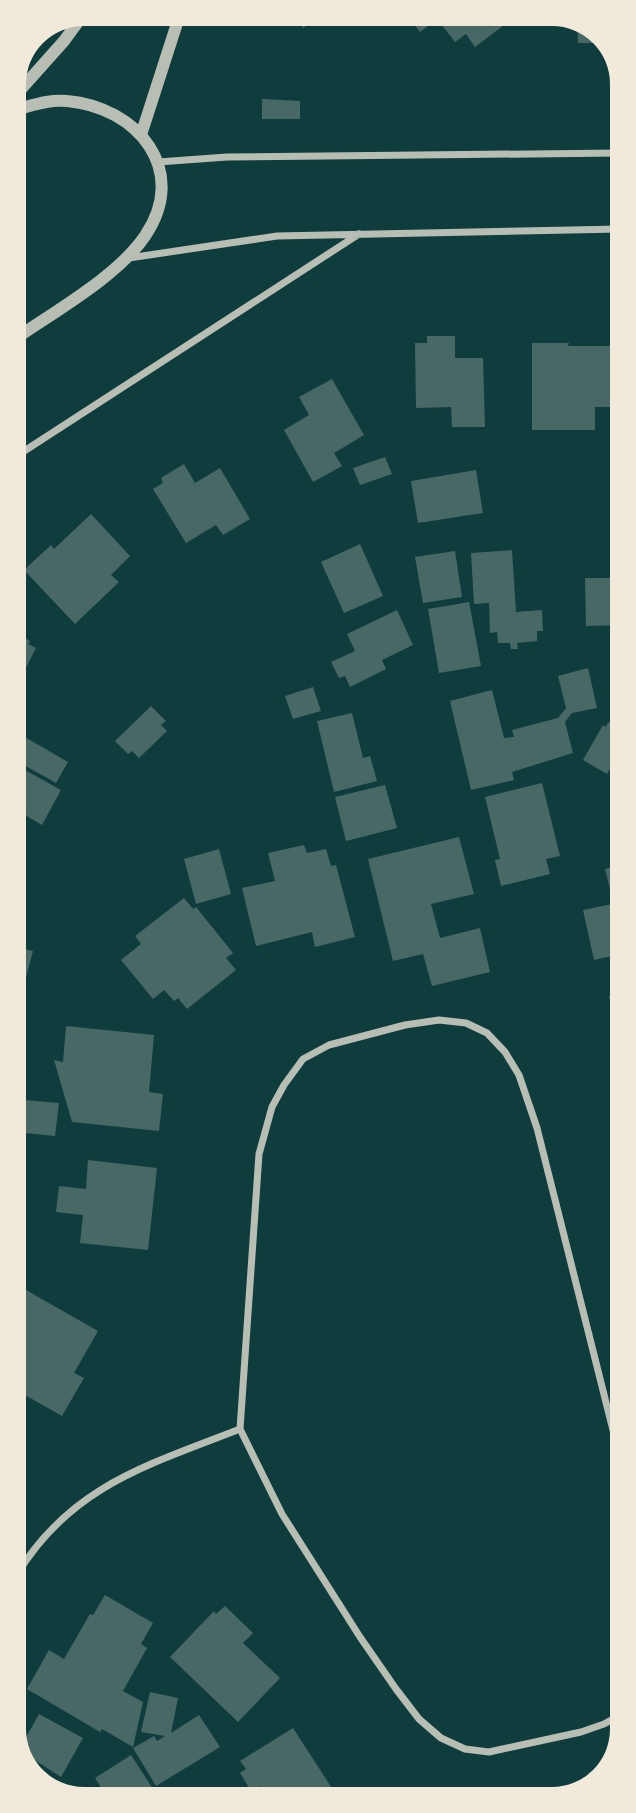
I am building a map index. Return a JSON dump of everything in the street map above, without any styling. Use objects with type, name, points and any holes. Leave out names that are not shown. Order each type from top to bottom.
[{"type":"street","points":[[141,135],[176,27]]},
{"type":"street","points":[[26,84],[74,28]]},
{"type":"street","points":[[26,107],[65,100],[94,106],[118,115],[141,135],[158,162],[162,185],[156,213],[146,235],[127,258],[26,331]]},
{"type":"street","points":[[158,162],[227,157],[610,153]]},
{"type":"street","points":[[127,258],[276,236],[610,229]]},
{"type":"street","points":[[26,450],[359,233]]},
{"type":"street","points":[[610,1417],[537,1128],[519,1075],[505,1052],[487,1033],[466,1023],[439,1020],[404,1025],[328,1045],[303,1059],[272,1107],[259,1154],[240,1429],[282,1514],[360,1637],[419,1718],[441,1738],[465,1749],[489,1752],[581,1732],[610,1721]]},
{"type":"street","points":[[26,1560],[51,1528],[102,1487],[146,1465],[240,1429]]},
{"type":"building","points":[[416,26],[427,26],[420,32]]},
{"type":"building","points":[[443,26],[503,26],[475,47],[466,34],[455,42]]},
{"type":"building","points":[[578,33],[592,43],[578,43]]},
{"type":"building","points":[[262,99],[300,101],[300,119],[262,119]]},
{"type":"building","points":[[427,336],[455,336],[455,358],[483,358],[485,427],[452,427],[451,407],[416,408],[415,343],[427,343]]},
{"type":"building","points":[[532,343],[610,346],[610,407],[595,407],[595,430],[532,430]]},
{"type":"building","points":[[332,379],[364,435],[334,453],[342,466],[313,482],[284,430],[309,415],[299,397]]},
{"type":"building","points":[[385,457],[392,474],[360,485],[353,468]]},
{"type":"building","points":[[184,464],[195,483],[220,468],[250,519],[223,535],[216,525],[186,543],[153,489],[163,483],[161,478]]},
{"type":"building","points":[[476,470],[483,513],[418,523],[411,481]]},
{"type":"building","points":[[91,514],[130,556],[111,575],[119,582],[75,624],[26,572],[26,568],[51,545],[54,549]]},
{"type":"building","points":[[360,544],[383,596],[344,613],[321,562]]},
{"type":"building","points":[[512,550],[516,612],[542,610],[543,631],[537,631],[537,641],[517,643],[518,649],[511,649],[510,643],[498,643],[497,632],[490,633],[489,603],[474,604],[471,553]]},
{"type":"building","points":[[455,551],[462,597],[423,603],[415,557]]},
{"type":"building","points":[[585,578],[610,578],[610,625],[586,626]]},
{"type":"building","points":[[469,602],[481,666],[439,673],[428,609]]},
{"type":"building","points":[[397,610],[413,645],[382,660],[386,669],[350,687],[345,676],[339,678],[331,662],[355,651],[347,634]]},
{"type":"building","points":[[26,639],[30,641],[28,644],[36,648],[26,668]]},
{"type":"building","points":[[588,668],[597,708],[572,713],[565,722],[573,753],[512,772],[514,780],[471,790],[450,701],[492,690],[504,738],[514,737],[512,730],[558,718],[566,708],[558,676]]},
{"type":"building","points":[[313,687],[321,711],[293,719],[285,696]]},
{"type":"building","points":[[151,706],[166,721],[161,725],[167,731],[139,758],[132,751],[128,754],[115,741]]},
{"type":"building","points":[[352,713],[363,758],[370,756],[377,781],[334,792],[317,721]]},
{"type":"building","points":[[608,722],[610,723],[610,769],[607,774],[583,760],[603,725],[606,727]]},
{"type":"building","points":[[26,738],[68,762],[56,783],[26,766]]},
{"type":"building","points":[[26,771],[61,790],[42,825],[26,816]]},
{"type":"building","points":[[542,783],[560,856],[546,859],[550,874],[501,886],[495,860],[500,859],[485,797]]},
{"type":"building","points":[[385,785],[397,828],[346,841],[335,797]]},
{"type":"building","points":[[459,837],[474,894],[431,904],[440,938],[480,928],[490,972],[432,986],[423,954],[393,961],[368,859]]},
{"type":"building","points":[[304,845],[307,853],[326,849],[331,866],[336,865],[355,937],[315,947],[312,932],[256,946],[242,888],[275,881],[268,853]]},
{"type":"building","points":[[219,849],[231,894],[196,904],[184,859]]},
{"type":"building","points":[[610,868],[610,889],[605,869]]},
{"type":"building","points":[[184,898],[193,909],[196,907],[233,953],[226,958],[236,970],[187,1009],[178,998],[174,1001],[164,990],[153,999],[121,960],[141,944],[135,936]]},
{"type":"building","points":[[610,904],[610,956],[594,960],[583,910]]},
{"type":"building","points":[[26,949],[33,951],[26,977]]},
{"type":"building","points":[[66,1026],[154,1035],[149,1092],[163,1094],[159,1131],[72,1122],[54,1060],[63,1062]]},
{"type":"building","points":[[26,1100],[59,1103],[55,1136],[26,1133]]},
{"type":"building","points":[[88,1160],[157,1168],[148,1250],[80,1243],[83,1215],[56,1212],[59,1186],[86,1189]]},
{"type":"building","points":[[26,1290],[98,1331],[74,1373],[84,1378],[62,1416],[26,1396]]},
{"type":"building","points":[[105,1595],[153,1623],[141,1644],[147,1648],[123,1691],[143,1702],[133,1747],[102,1729],[100,1732],[27,1689],[49,1650],[64,1659],[90,1614],[93,1615]]},
{"type":"building","points":[[225,1606],[253,1633],[243,1643],[280,1678],[238,1722],[170,1657],[214,1611],[216,1614]]},
{"type":"building","points":[[150,1692],[178,1698],[171,1733],[199,1715],[220,1747],[156,1786],[133,1748],[154,1736],[157,1741],[165,1736],[141,1732]]},
{"type":"building","points":[[39,1714],[83,1738],[61,1777],[36,1761],[27,1736]]},
{"type":"building","points":[[293,1728],[331,1787],[249,1787],[240,1773],[246,1769],[240,1761]]},
{"type":"building","points":[[131,1755],[152,1787],[101,1787],[95,1778]]}]
